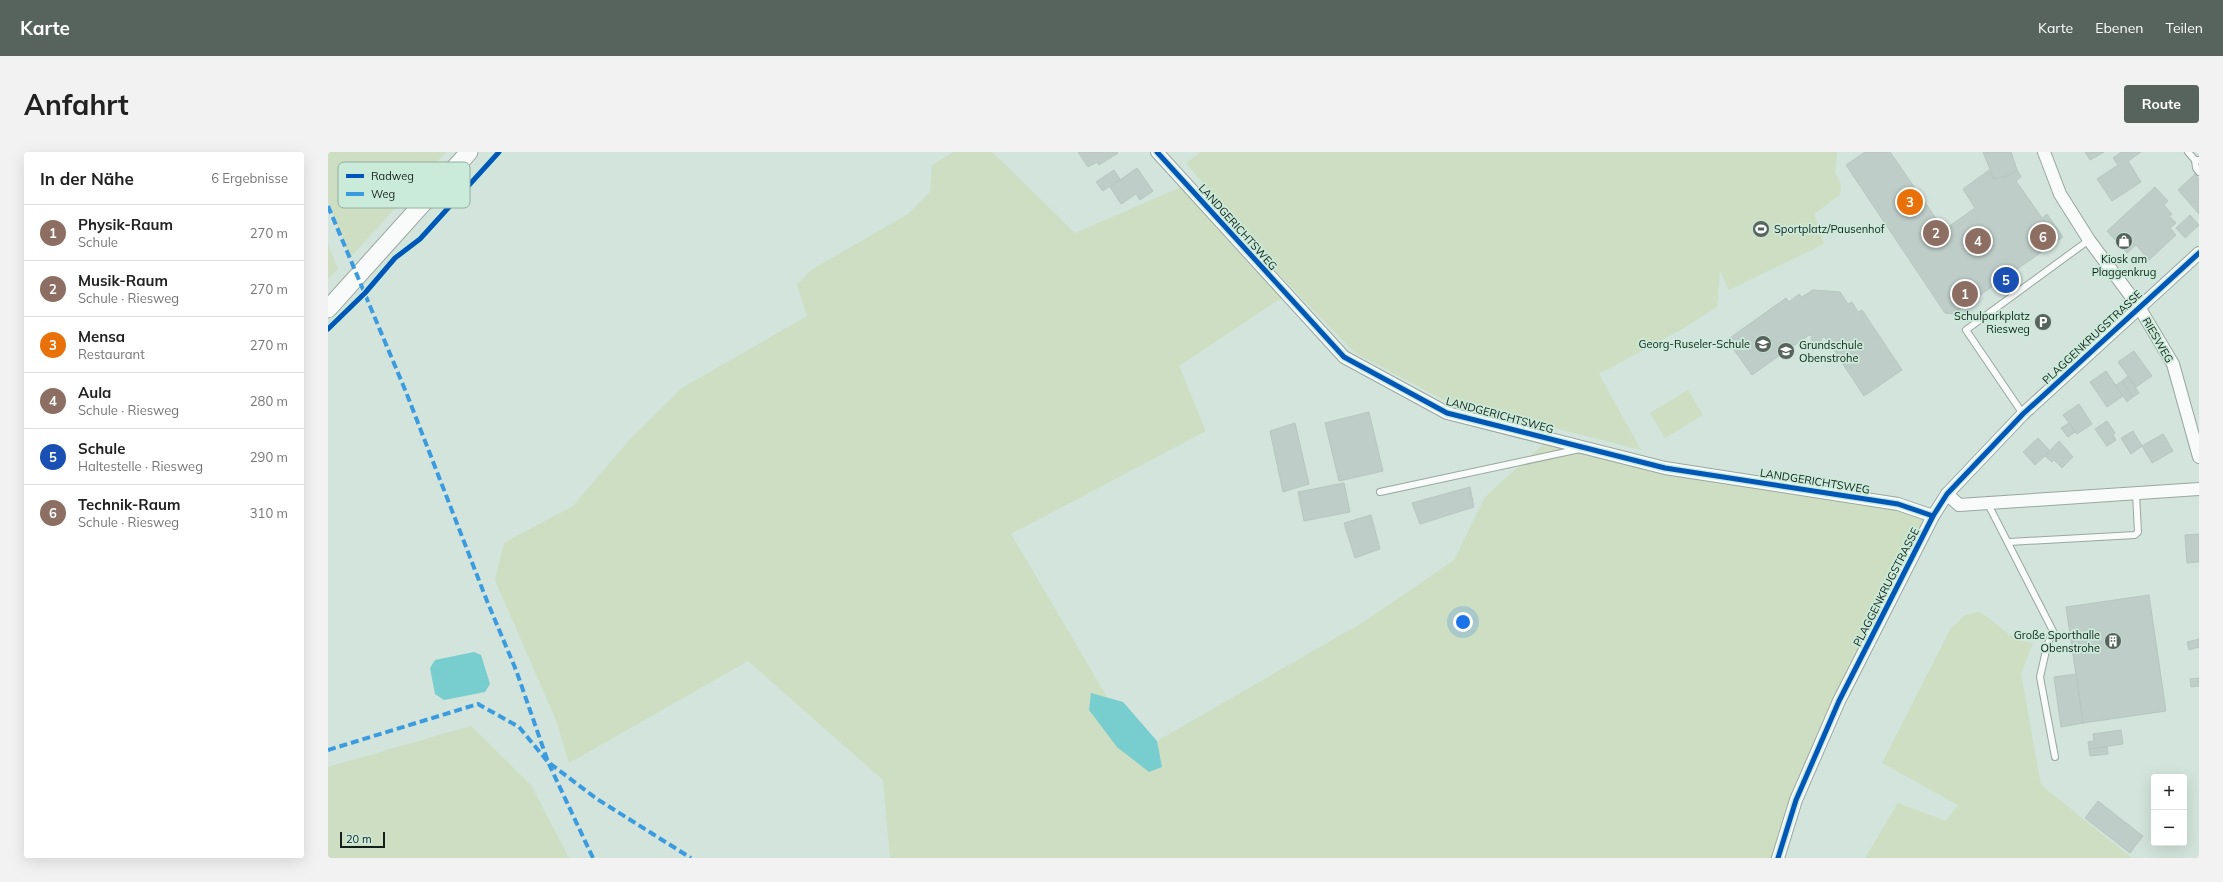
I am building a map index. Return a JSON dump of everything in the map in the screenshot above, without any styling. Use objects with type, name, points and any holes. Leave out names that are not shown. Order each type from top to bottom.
[{"type":"street","points":[[461,162],[469,152]]},
{"type":"street","name":"LANDGERICHTSWEG","points":[[1157,152],[1344,357],[1447,413],[1665,468],[1898,504],[1933,516]]},
{"type":"street","name":"RIESWEG","points":[[2044,152],[2060,194],[2089,240],[2139,307],[2173,364],[2199,457]]},
{"type":"street","points":[[333,315],[422,208]]},
{"type":"street","name":"PLAGGENKRUGSTRASSE","points":[[1778,858],[1796,800],[1840,701],[1933,516],[1947,494],[2023,414],[2199,253]]},
{"type":"street","points":[[1947,494],[1959,506],[2199,489]]},
{"type":"lane","points":[[2188,152],[2197,160],[2196,168],[2199,172]]},
{"type":"lane","points":[[2023,414],[1966,330],[2089,240]]},
{"type":"lane","points":[[1380,492],[1586,448]]},
{"type":"lane","points":[[2009,542],[2135,535],[2138,532],[2139,525],[2136,494]]},
{"type":"lane","points":[[1988,504],[2009,542],[2053,631],[2047,646],[2040,677],[2055,757]]},
{"type":"path","points":[[470,184],[499,152]]},
{"type":"path","points":[[395,258],[420,239],[448,208]]},
{"type":"path","points":[[328,329],[333,315]]},
{"type":"green space","points":[[328,152],[446,152],[437,162],[338,162],[338,208],[395,208],[350,258],[328,201]]},
{"type":"green space","points":[[954,152],[992,152],[1075,233],[1179,188],[1189,187],[1286,295],[1179,366],[1206,431],[1011,534],[1107,697],[1162,767],[1157,741],[1365,621],[1454,560],[1485,497],[1549,439],[1933,516],[1839,701],[1778,858],[890,858],[883,780],[748,661],[569,763],[556,720],[495,580],[504,543],[573,506],[631,438],[682,388],[807,316],[797,285],[811,270],[908,214],[930,192],[932,165]]},
{"type":"green space","points":[[1201,152],[1837,152],[1835,173],[1841,184],[1840,195],[1814,214],[1824,244],[1729,290],[1720,271],[1717,307],[1684,328],[1599,374],[1641,450],[1444,400],[1355,353],[1269,264],[1186,163]]},
{"type":"green space","points":[[328,244],[338,269],[328,279]]},
{"type":"green space","points":[[1688,390],[1703,415],[1665,438],[1650,413]]},
{"type":"green space","points":[[1979,612],[2015,638],[2033,643],[2021,674],[2041,785],[2132,858],[1865,858],[1898,803],[1946,821],[1958,805],[1882,763],[1951,628],[1966,615]]},
{"type":"green space","points":[[471,726],[531,785],[569,858],[328,858],[328,767]]},
{"type":"water","points":[[474,652],[481,655],[490,684],[485,692],[444,700],[435,694],[430,668],[435,660]]},
{"type":"water","points":[[1091,693],[1123,702],[1157,741],[1162,767],[1149,772],[1117,747],[1089,710]]},
{"type":"building","points":[[1078,152],[1118,153],[1099,165],[1097,162],[1088,167]]},
{"type":"building","points":[[1865,152],[1890,152],[1944,230],[1975,208],[1963,189],[1989,170],[1994,179],[2007,176],[2017,170],[2021,177],[2016,181],[2042,218],[2047,214],[2063,237],[1953,314],[1945,313],[1846,165]]},
{"type":"building","points":[[1983,152],[2011,152],[2017,170],[2007,176],[1994,179]]},
{"type":"building","points":[[2085,152],[2104,152],[2090,160]]},
{"type":"building","points":[[2121,152],[2141,152],[2128,161],[2141,182],[2112,201],[2097,179],[2118,165],[2113,158]]},
{"type":"building","points":[[1137,168],[1153,191],[1140,200],[1136,194],[1121,204],[1110,187]]},
{"type":"building","points":[[1114,170],[1120,179],[1103,191],[1096,182]]},
{"type":"building","points":[[2195,174],[2199,179],[2199,214],[2178,190]]},
{"type":"building","points":[[2155,187],[2168,201],[2164,205],[2172,214],[2169,216],[2176,223],[2170,228],[2176,235],[2149,260],[2136,245],[2127,253],[2107,231]]},
{"type":"building","points":[[2190,215],[2199,225],[2185,238],[2176,228]]},
{"type":"building","name":"Georg-Ruseler-Schule","points":[[1813,290],[1840,292],[1848,304],[1852,302],[1858,312],[1862,310],[1902,370],[1864,396],[1825,337],[1822,337],[1820,345],[1811,342],[1812,336],[1809,335],[1752,375],[1727,340],[1786,298],[1789,302],[1799,294],[1802,297]]},
{"type":"building","points":[[2134,351],[2152,376],[2136,387],[2118,362]]},
{"type":"building","points":[[2106,371],[2123,396],[2107,407],[2090,382]]},
{"type":"building","points":[[2128,376],[2139,393],[2133,397],[2122,381]]},
{"type":"building","points":[[2122,381],[2133,397],[2127,402],[2116,385]]},
{"type":"building","points":[[2079,404],[2092,424],[2077,434],[2063,415]]},
{"type":"building","points":[[1369,412],[1383,471],[1339,481],[1325,423]]},
{"type":"building","points":[[2107,421],[2115,433],[2113,435],[2116,440],[2107,446],[2095,429]]},
{"type":"building","points":[[1295,423],[1309,484],[1283,492],[1270,431]]},
{"type":"building","points":[[2069,423],[2075,432],[2068,437],[2061,428]]},
{"type":"building","points":[[2133,431],[2142,446],[2131,454],[2121,438]]},
{"type":"building","points":[[2163,434],[2173,451],[2152,463],[2142,446]]},
{"type":"building","points":[[2038,438],[2050,451],[2035,465],[2023,452]]},
{"type":"building","points":[[2059,441],[2073,457],[2062,468],[2054,460],[2052,462],[2045,456]]},
{"type":"building","points":[[1344,483],[1350,512],[1304,521],[1298,492]]},
{"type":"building","points":[[1470,487],[1474,507],[1420,524],[1412,503]]},
{"type":"building","points":[[1371,515],[1380,549],[1355,558],[1344,523]]},
{"type":"building","points":[[2199,534],[2199,562],[2187,563],[2185,535]]},
{"type":"building","name":"Große Sporthalle Obenstrohe","points":[[2149,595],[2166,711],[2083,723],[2066,607]]},
{"type":"building","points":[[2199,639],[2199,647],[2189,650],[2187,642]]},
{"type":"building","points":[[2076,674],[2083,723],[2061,727],[2054,677]]},
{"type":"building","points":[[2199,678],[2199,686],[2191,687],[2190,679]]},
{"type":"building","points":[[2121,730],[2123,744],[2089,749],[2088,742],[2094,741],[2093,734]]},
{"type":"building","points":[[2107,747],[2108,754],[2090,756],[2089,749]]},
{"type":"building","points":[[2098,801],[2143,836],[2130,853],[2085,818]]},
{"type":"marked path","points":[[328,206],[406,392],[487,601],[516,670],[548,762],[593,858]]},
{"type":"marked path","points":[[328,750],[478,704],[519,727],[548,762],[597,799],[691,858]]},
{"type":"cycle path","points":[[470,184],[499,152]]},
{"type":"cycle path","points":[[1157,152],[1344,357],[1447,413],[1665,468],[1898,504],[1933,516]]},
{"type":"cycle path","points":[[328,329],[365,293],[395,258],[420,239],[448,208]]},
{"type":"cycle path","points":[[1778,858],[1796,800],[1839,701],[1933,516],[1947,494],[2023,414],[2199,253]]},
{"type":"place","name":"Mensa","points":[[1910,202]]},
{"type":"place","name":"Sportplatz/Pausenhof","points":[[1761,229]]},
{"type":"place","name":"Musik-Raum","points":[[1936,233]]},
{"type":"place","name":"Technik-Raum","points":[[2043,237]]},
{"type":"place","name":"Aula","points":[[1978,241]]},
{"type":"place","name":"Kiosk am Plaggenkrug","points":[[2124,241]]},
{"type":"place","name":"Schule","points":[[2006,280]]},
{"type":"place","name":"Physik-Raum","points":[[1965,294]]},
{"type":"place","name":"Schulparkplatz Riesweg","points":[[2043,322]]},
{"type":"place","name":"Georg-Ruseler-Schule","points":[[1763,344]]},
{"type":"place","name":"Grundschule Obenstrohe","points":[[1786,351]]},
{"type":"place","name":"Große Sporthalle Obenstrohe","points":[[2113,641]]}]
